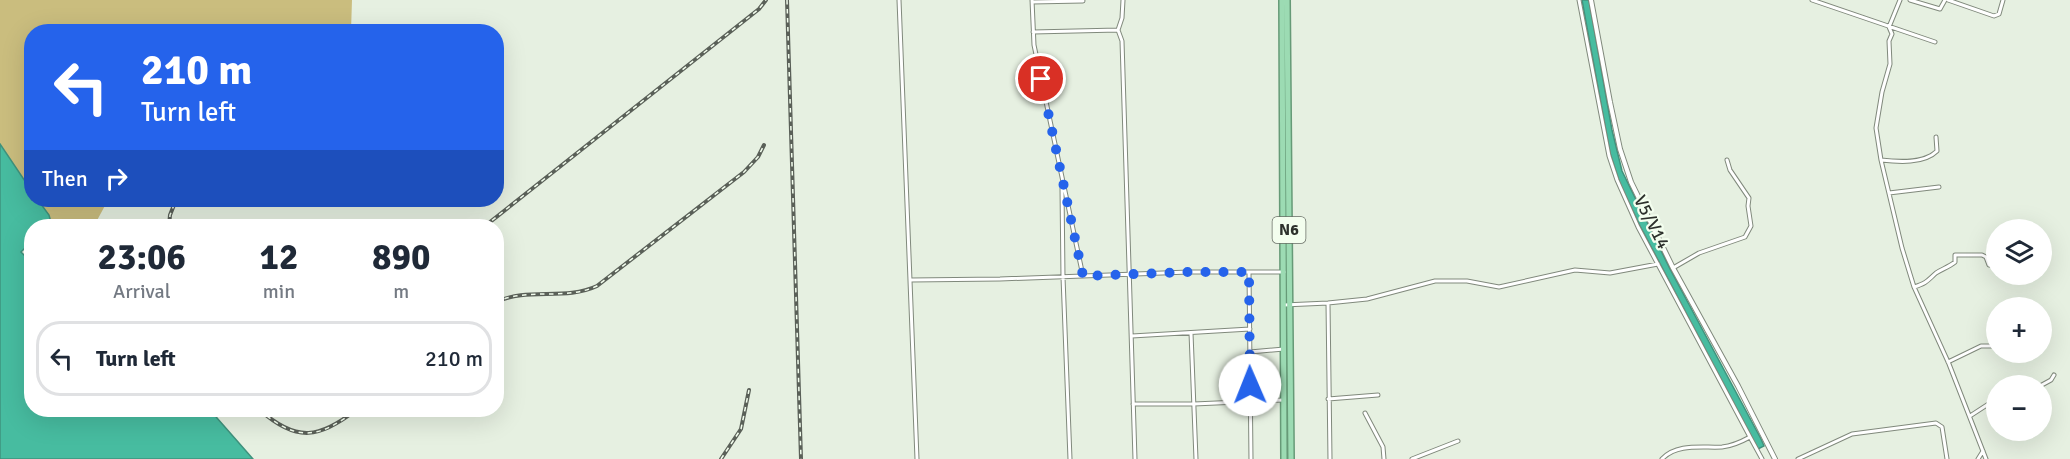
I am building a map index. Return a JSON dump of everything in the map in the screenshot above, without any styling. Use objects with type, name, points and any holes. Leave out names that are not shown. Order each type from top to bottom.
[{"type":"highway","name":"N6","points":[[1282,0],[1284,272],[1287,305],[1284,349],[1284,459]]},
{"type":"highway","name":"N6","points":[[1287,0],[1287,305],[1291,459]]},
{"type":"street","points":[[899,0],[917,459]]},
{"type":"street","points":[[1123,0],[1122,18],[1118,30],[1122,41],[1135,459]]},
{"type":"street","name":"V5/V14","points":[[1579,0],[1609,156],[1617,180],[1658,264],[1762,459]]},
{"type":"street","points":[[1591,0],[1621,152],[1631,182],[1673,268],[1775,459]]},
{"type":"street","points":[[1812,0],[1935,42]]},
{"type":"street","points":[[1900,0],[1889,27],[1892,34],[1889,41],[1890,64],[1882,92],[1876,128],[1881,160],[1902,248],[1914,287],[1970,416],[1986,459]]},
{"type":"street","points":[[1910,0],[1940,9],[1946,0],[1994,16],[1999,14],[2003,0]]},
{"type":"street","points":[[1083,1],[1032,1],[1033,32],[1044,96],[1083,276]]},
{"type":"street","points":[[1033,32],[1118,30]]},
{"type":"street","points":[[1881,160],[1923,160],[1937,151],[1936,138]]},
{"type":"street","points":[[1673,268],[1699,253],[1742,239],[1748,234],[1751,226],[1749,198],[1731,173],[1727,160]]},
{"type":"street","points":[[1062,182],[1070,459]]},
{"type":"street","points":[[1889,193],[1939,187]]},
{"type":"street","points":[[1914,287],[1926,284],[1938,272],[1955,262],[1955,255],[1986,256]]},
{"type":"street","points":[[1287,305],[1379,297],[1435,281],[1467,281],[1499,286],[1575,270],[1610,273],[1658,264]]},
{"type":"street","points":[[1249,272],[1251,459]]},
{"type":"street","points":[[911,280],[1284,272]]},
{"type":"street","points":[[1328,303],[1330,459]]},
{"type":"street","points":[[1131,336],[1250,329]]},
{"type":"street","points":[[1191,333],[1196,459]]},
{"type":"street","points":[[1947,362],[1986,346]]},
{"type":"street","points":[[1250,352],[1284,349]]},
{"type":"street","points":[[1328,399],[1378,395]]},
{"type":"street","points":[[1133,404],[1284,400]]},
{"type":"street","points":[[1970,416],[1986,406]]},
{"type":"street","points":[[1365,413],[1383,447],[1384,459]]},
{"type":"street","points":[[1798,459],[1852,434],[1936,423],[1942,427],[1947,459]]},
{"type":"street","points":[[1662,459],[1669,453],[1686,448],[1727,446],[1750,437]]},
{"type":"street","points":[[1412,459],[1458,441]]},
{"type":"street","points":[[1978,459],[1983,451]]},
{"type":"shaded area","points":[[0,0],[352,0],[351,24],[24,24],[24,180],[0,144]]},
{"type":"shaded area","points":[[1582,0],[1589,0],[1612,130],[1622,171],[1670,269],[1761,439],[1764,446],[1758,449],[1620,184],[1610,153]]},
{"type":"shaded area","points":[[0,144],[24,180],[24,207],[43,207],[50,219],[24,219],[24,249],[21,252],[24,255],[24,417],[216,417],[253,459],[0,459]]},
{"type":"shaded area","points":[[43,207],[104,207],[98,219],[50,219]]},
{"type":"railway","points":[[494,219],[759,9],[766,0]]},
{"type":"railway","points":[[787,0],[801,459]]},
{"type":"railway","points":[[504,299],[521,295],[572,293],[597,286],[744,172],[758,157],[764,145]]},
{"type":"railway","points":[[170,219],[173,207]]},
{"type":"railway","points":[[721,459],[741,429],[749,390]]},
{"type":"railway","points":[[268,417],[286,428],[308,433],[320,431],[346,417]]},
{"type":"route","points":[[1041,79],[1083,276],[1249,272],[1250,385]]}]
